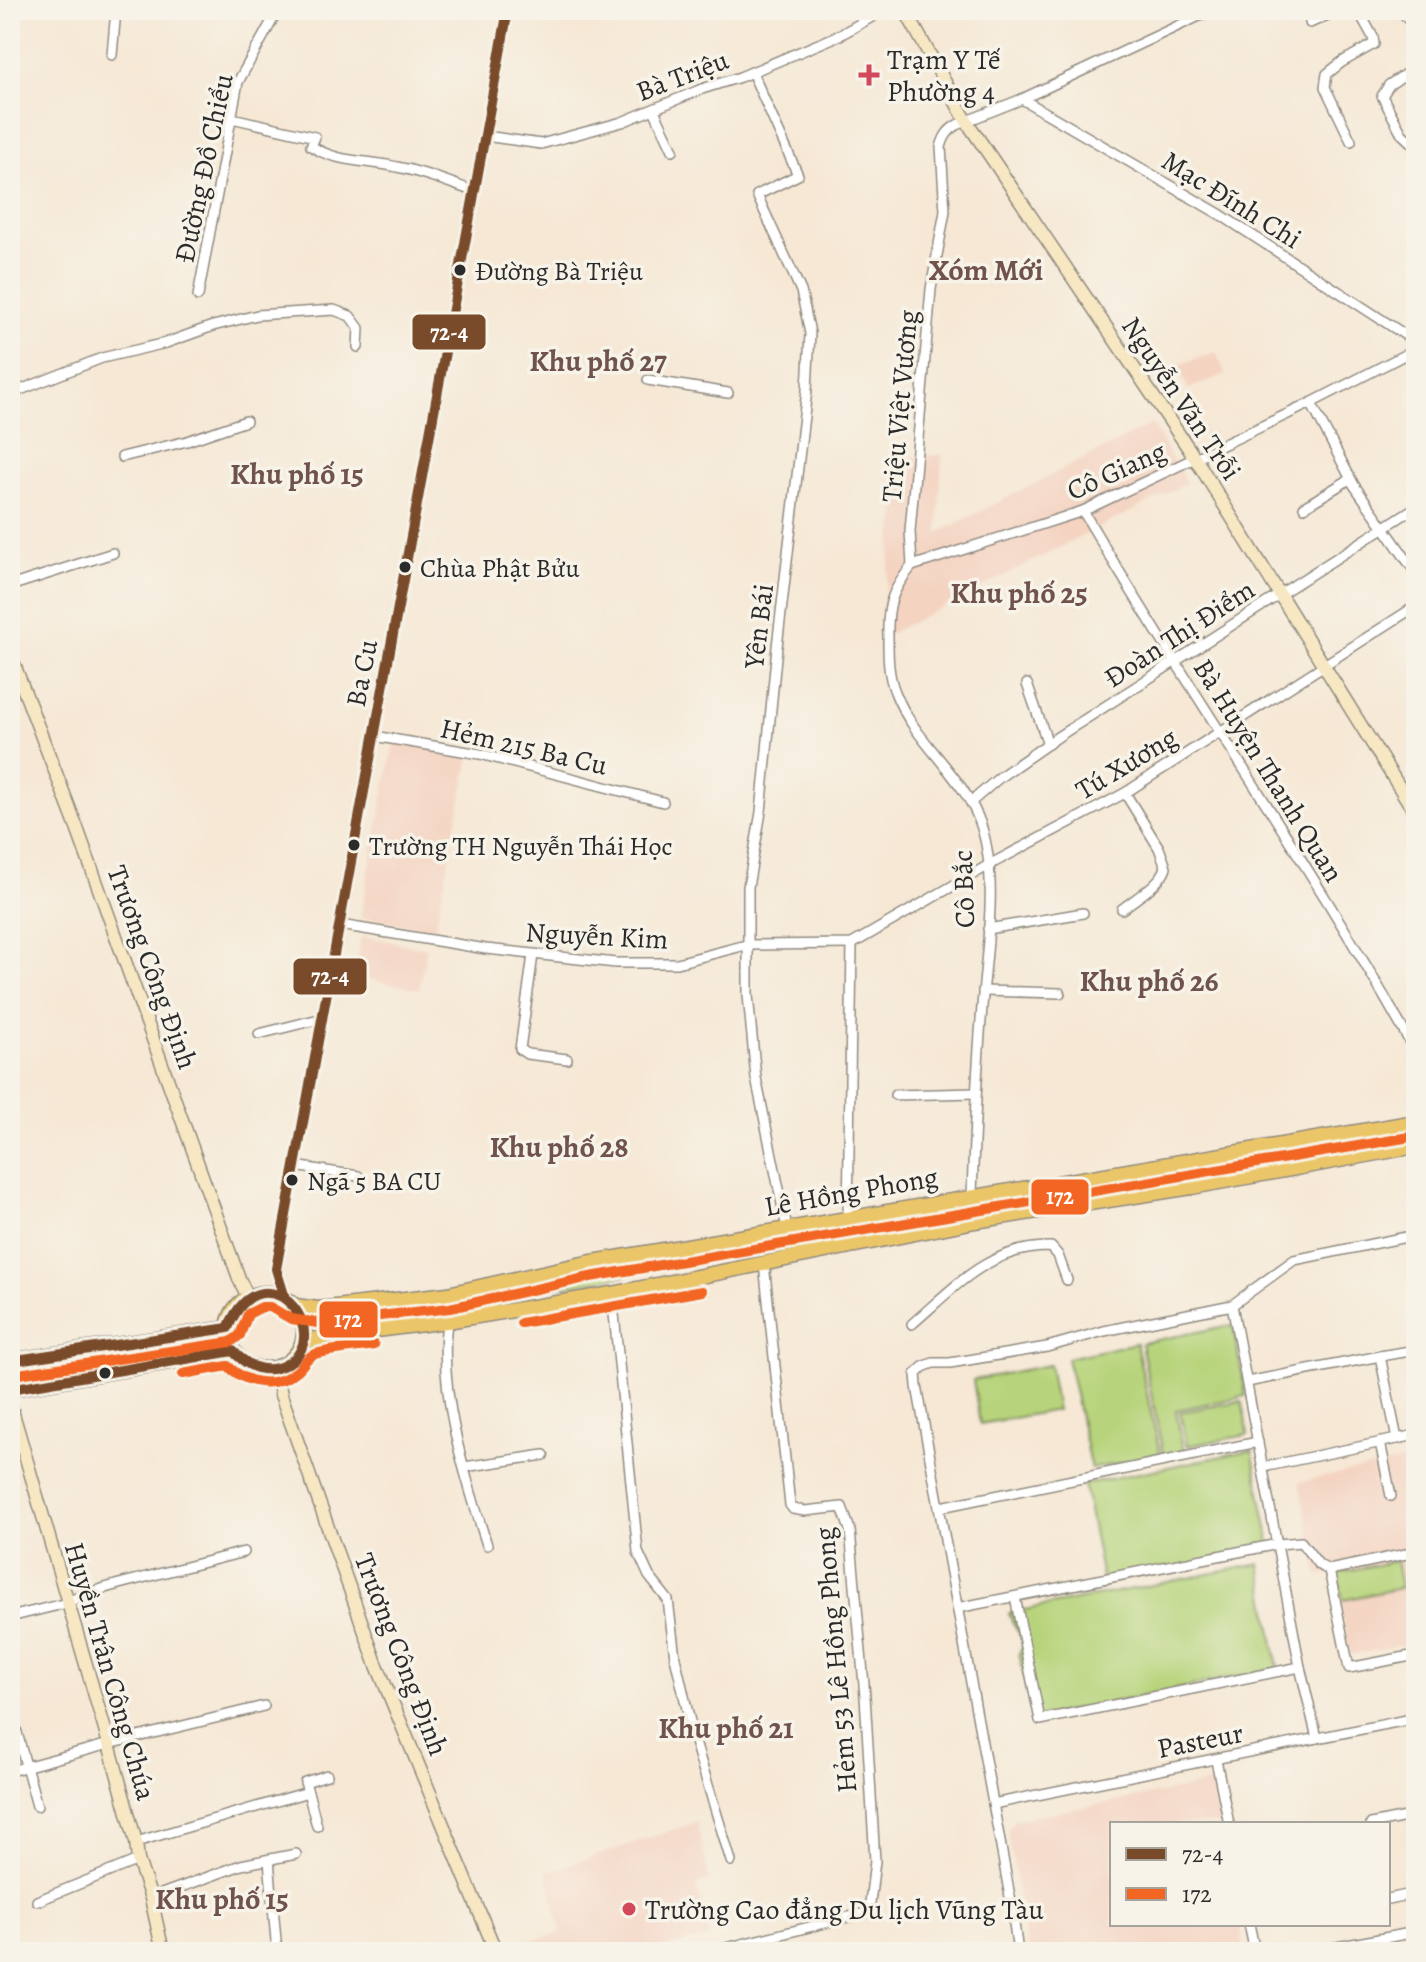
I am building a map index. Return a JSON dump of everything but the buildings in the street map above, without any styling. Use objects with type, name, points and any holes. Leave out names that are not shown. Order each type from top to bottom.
[{"type":"main road","name":"Ba Cu","points":[[290,1302],[276,1269],[508,10]]},
{"type":"main road","name":"Nguyễn Văn Trỗi","points":[[905,10],[967,122],[1195,458],[1416,814]]},
{"type":"main road","name":"Trương Công Định","points":[[10,654],[77,828],[248,1297]]},
{"type":"main road","name":"Lê Hồng Phong","points":[[290,1302],[318,1309],[448,1294],[587,1263],[1416,1122]]},
{"type":"main road","name":"Lê Hồng Phong","points":[[303,1342],[612,1294],[975,1221],[1192,1187],[1416,1146]]},
{"type":"main road","points":[[972,1196],[975,1221]]},
{"type":"main road","points":[[260,1293],[273,1293],[290,1302],[302,1317],[303,1342],[288,1362],[276,1368],[252,1367],[241,1360],[228,1339],[231,1315],[248,1297],[260,1293]]},
{"type":"main road","points":[[10,1361],[228,1328]]},
{"type":"main road","points":[[10,1389],[233,1351]]},
{"type":"main road","name":"Trương Công Định","points":[[276,1368],[281,1395],[376,1663],[496,1952]]},
{"type":"main road","name":"Huyền Trân Công Chúa","points":[[10,1403],[109,1744],[163,1952]]},
{"type":"street","points":[[112,55],[116,10]]},
{"type":"street","name":"Đường Đồ Chiểu","points":[[198,296],[238,82],[278,10]]},
{"type":"street","name":"Bà Triệu","points":[[485,136],[541,144],[654,110],[840,35],[884,10]]},
{"type":"street","points":[[967,122],[1212,10]]},
{"type":"street","points":[[1310,23],[1339,10]]},
{"type":"street","points":[[1351,141],[1325,87],[1327,74],[1374,44],[1358,10]]},
{"type":"street","points":[[1401,10],[1416,30]]},
{"type":"street","points":[[1416,67],[1389,85],[1382,96],[1402,134],[1416,147]]},
{"type":"street","name":"Yên Bái","points":[[752,72],[798,175],[757,195],[801,291],[810,333],[810,358],[761,812],[748,887],[746,945],[756,1078],[787,1228]]},
{"type":"street","name":"Mạc Đĩnh Chi","points":[[1022,99],[1221,215],[1416,342]]},
{"type":"street","points":[[654,110],[673,150]]},
{"type":"street","points":[[232,118],[315,137],[311,146],[321,153],[357,163],[397,167],[476,192]]},
{"type":"street","name":"Triệu Việt Vương","points":[[912,566],[910,531],[928,319],[945,211],[941,147],[949,130],[967,122]]},
{"type":"street","points":[[10,394],[102,358],[268,313],[334,310],[350,316],[359,328],[358,347]]},
{"type":"street","name":"Cô Giang","points":[[912,566],[1083,511],[1311,403],[1416,349]]},
{"type":"street","points":[[648,380],[728,393]]},
{"type":"street","points":[[1311,403],[1350,479],[1416,573]]},
{"type":"street","points":[[122,457],[187,441],[246,421]]},
{"type":"street","points":[[1304,507],[1350,479]]},
{"type":"street","name":"Đoàn Thị Điểm","points":[[971,802],[1000,777],[1048,744],[1416,507]]},
{"type":"street","name":"Bà Huyện Thanh Quan","points":[[1083,511],[1328,904],[1416,1053]]},
{"type":"street","points":[[10,586],[113,553]]},
{"type":"street","name":"Cô Bắc","points":[[912,566],[890,599],[889,673],[896,695],[913,722],[971,802],[982,827],[989,865],[972,1196]]},
{"type":"street","name":"Tú Xương","points":[[852,944],[989,865],[1125,793],[1416,606]]},
{"type":"street","points":[[1027,684],[1048,744]]},
{"type":"street","name":"Hẻm 215 Ba Cu","points":[[374,736],[480,754],[663,802]]},
{"type":"street","points":[[1122,909],[1153,885],[1166,867],[1159,848],[1125,793]]},
{"type":"street","points":[[988,929],[1083,913]]},
{"type":"street","name":"Nguyễn Kim","points":[[340,925],[533,955],[616,963],[677,963],[746,945],[852,944]]},
{"type":"street","points":[[848,1219],[852,944]]},
{"type":"street","points":[[533,955],[520,1049],[527,1054],[567,1059]]},
{"type":"street","points":[[983,991],[1060,993]]},
{"type":"street","points":[[259,1034],[323,1018]]},
{"type":"street","points":[[895,1095],[976,1093]]},
{"type":"street","points":[[295,1166],[358,1176]]},
{"type":"street","points":[[1018,1952],[941,1507],[915,1379],[920,1369],[933,1363],[1047,1347],[1104,1331],[1232,1305],[1294,1260],[1416,1235]]},
{"type":"street","points":[[912,1324],[980,1266],[999,1256],[1051,1247],[1058,1255],[1067,1280]]},
{"type":"street","name":"Hẻm 53 Lê Hồng Phong","points":[[710,1952],[869,1912],[875,1861],[864,1681],[850,1530],[842,1507],[805,1511],[793,1509],[790,1505],[764,1264]]},
{"type":"street","points":[[612,1294],[638,1552],[649,1576],[668,1600],[675,1657],[694,1739],[731,1861]]},
{"type":"street","points":[[1232,1305],[1300,1667],[1317,1738]]},
{"type":"street","points":[[447,1321],[444,1347],[452,1424],[487,1545]]},
{"type":"street","points":[[1247,1382],[1416,1350]]},
{"type":"street","points":[[1380,1356],[1397,1439]]},
{"type":"street","points":[[1263,1467],[1416,1435]]},
{"type":"street","points":[[941,1507],[1258,1442]]},
{"type":"street","points":[[1380,1442],[1391,1496]]},
{"type":"street","points":[[464,1467],[544,1455]]},
{"type":"street","points":[[957,1608],[1278,1544],[1301,1542],[1319,1565],[1329,1570],[1416,1552]]},
{"type":"street","points":[[10,1617],[67,1603],[84,1594],[119,1584],[244,1552]]},
{"type":"street","points":[[1329,1570],[1349,1668],[1416,1655]]},
{"type":"street","points":[[1015,1597],[1040,1720],[1300,1667]]},
{"type":"street","points":[[10,1771],[264,1706]]},
{"type":"street","points":[[10,1707],[37,1806]]},
{"type":"street","name":"Pasteur","points":[[993,1804],[1416,1718]]},
{"type":"street","points":[[1216,1760],[1229,1822]]},
{"type":"street","points":[[317,1826],[305,1782],[327,1775]]},
{"type":"street","points":[[136,1842],[308,1792]]},
{"type":"street","points":[[1381,1822],[1416,1815]]},
{"type":"street","points":[[151,1898],[241,1865],[296,1854]]},
{"type":"street","points":[[37,1901],[138,1860]]},
{"type":"street","points":[[269,1860],[277,1952]]},
{"type":"street","points":[[1390,1899],[1416,1893]]},
{"type":"street","points":[[1253,1926],[1255,1952]]},
{"type":"street","points":[[1310,1952],[1360,1947],[1416,1932]]},
{"type":"shaded area","points":[[1216,352],[1226,374],[1188,389],[1178,365]]},
{"type":"shaded area","points":[[1152,424],[1187,483],[879,639],[903,458],[942,454],[938,533]]},
{"type":"shaded area","points":[[394,742],[470,756],[435,929],[360,918]]},
{"type":"shaded area","points":[[361,936],[427,948],[419,989],[354,977]]},
{"type":"shaded area","points":[[1416,1458],[1416,1611],[1411,1612],[1416,1643],[1350,1655],[1335,1573],[1318,1576],[1299,1482]]},
{"type":"shaded area","points":[[1219,1782],[1225,1822],[1110,1822],[1110,1926],[1240,1926],[1244,1952],[1028,1952],[1007,1830],[1014,1820]]},
{"type":"shaded area","name":"Trường Cao đẳng Du lịch Vũng Tàu","points":[[697,1822],[710,1881],[696,1885],[710,1937],[645,1952],[511,1952],[508,1945],[561,1933],[547,1872]]},
{"type":"green space","points":[[963,1208],[966,1213],[960,1217],[335,1326],[329,1323],[333,1318]]},
{"type":"green space","points":[[1233,1325],[1246,1396],[1176,1410],[1184,1454],[1164,1458],[1141,1343]]},
{"type":"green space","points":[[1136,1343],[1160,1454],[1091,1469],[1067,1358]]},
{"type":"green space","points":[[1049,1365],[1057,1410],[980,1424],[973,1380]]},
{"type":"green space","points":[[1242,1401],[1248,1435],[1187,1446],[1180,1412]]},
{"type":"green space","points":[[1252,1450],[1271,1549],[1103,1583],[1084,1484]]},
{"type":"green space","points":[[1396,1561],[1401,1588],[1343,1600],[1337,1573]]},
{"type":"green space","points":[[1260,1564],[1278,1668],[1033,1719],[1019,1653],[1025,1644],[1009,1613]]},
{"type":"transit line","name":"72-4","points":[[285,1298],[276,1269],[508,10]]},
{"type":"transit line","name":"172","points":[[12,1375],[231,1342],[240,1335],[248,1314],[262,1307],[270,1307],[291,1319],[318,1323],[450,1308],[590,1277],[1416,1136]]},
{"type":"transit line","name":"172","points":[[521,1323],[702,1291]]},
{"type":"transit line","name":"72-4","points":[[10,1361],[228,1328],[244,1303],[261,1293],[278,1295],[293,1306],[302,1322],[304,1340],[296,1356],[277,1368],[253,1366],[233,1351],[10,1389]]},
{"type":"transit line","name":"172","points":[[183,1374],[228,1366],[253,1381],[271,1382],[289,1376],[315,1354],[374,1345]]},
{"type":"place","name":"Trạm Y Tế Phường 4","points":[[869,75]]},
{"type":"place","name":"Đường Bà Triệu","points":[[460,270]]},
{"type":"place","name":"Chùa Phật Bửu","points":[[405,567]]},
{"type":"place","name":"Trường TH Nguyễn Thái Học","points":[[354,845]]},
{"type":"place","name":"Ngã 5 BA CU","points":[[292,1180]]},
{"type":"place","name":"Trường Cao đẳng Du lịch Vũng Tàu","points":[[629,1909]]},
{"type":"district","name":"Xóm Mới","points":[[986,270]]},
{"type":"district","name":"Khu phố 27","points":[[598,361]]},
{"type":"district","name":"Khu phố 15","points":[[297,474]]},
{"type":"district","name":"Khu phố 25","points":[[1019,593]]},
{"type":"district","name":"Khu phố 26","points":[[1149,981]]},
{"type":"district","name":"Khu phố 28","points":[[559,1147]]},
{"type":"district","name":"Khu phố 21","points":[[726,1728]]},
{"type":"district","name":"Khu phố 15","points":[[222,1899]]}]
